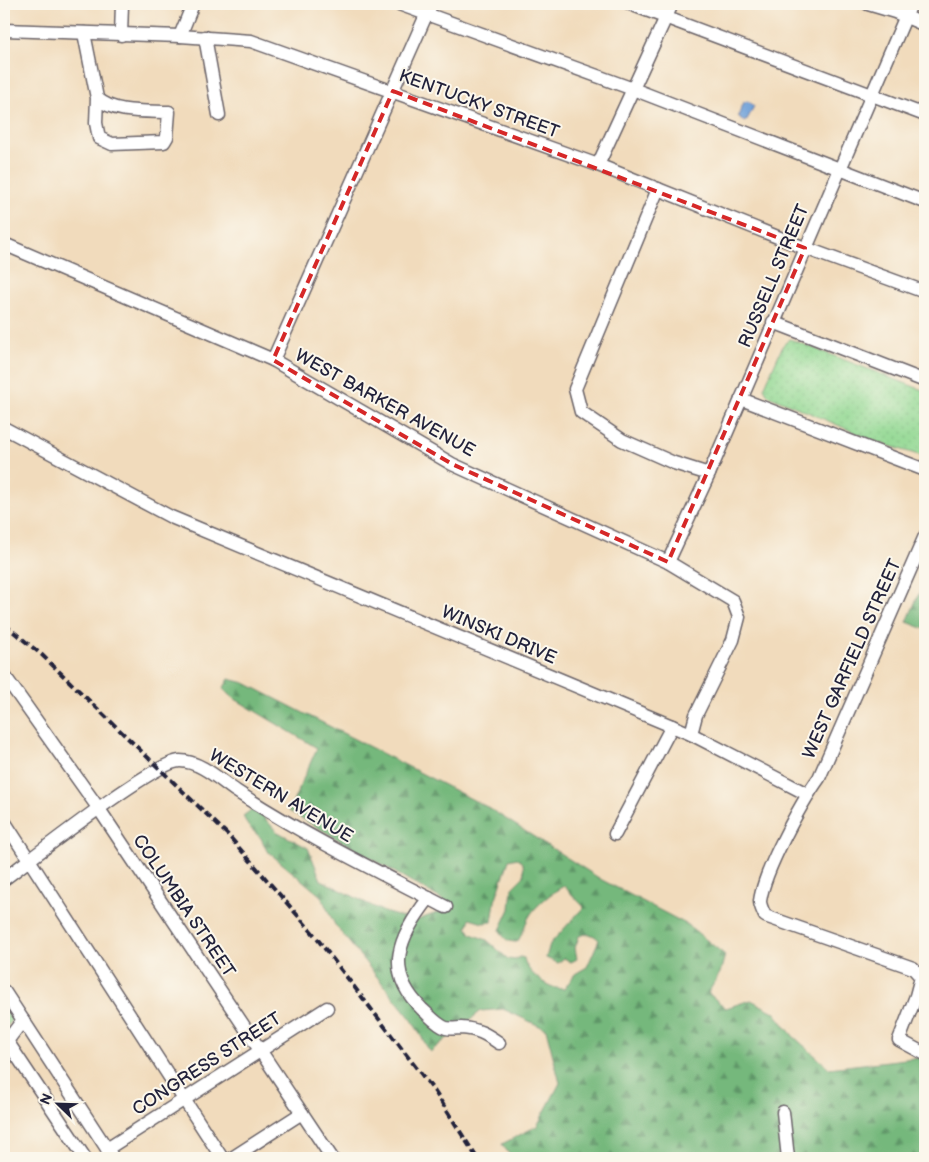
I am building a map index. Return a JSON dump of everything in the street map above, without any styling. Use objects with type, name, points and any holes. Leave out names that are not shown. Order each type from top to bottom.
[{"type":"street","points":[[122,4],[122,35]]},
{"type":"street","points":[[180,36],[193,4]]},
{"type":"street","points":[[399,4],[429,9],[925,202]]},
{"type":"street","points":[[630,4],[925,114]]},
{"type":"street","points":[[598,165],[672,4]]},
{"type":"street","points":[[868,4],[905,16],[925,25]]},
{"type":"street","name":"RUSSELL STREET","points":[[668,562],[708,474],[911,4]]},
{"type":"street","name":"WEST BARKER AVENUE","points":[[429,9],[273,360],[452,464],[668,562],[733,601],[739,617],[733,640],[696,715],[691,734]]},
{"type":"street","name":"KENTUCKY STREET","points":[[4,30],[204,37],[251,41],[598,165],[805,248],[925,292]]},
{"type":"street","points":[[84,33],[97,98],[96,123],[99,138],[112,144],[164,142],[167,137],[168,112],[128,110],[104,105],[97,98]]},
{"type":"street","points":[[204,37],[219,115]]},
{"type":"street","points":[[658,190],[574,389],[581,412],[622,440],[674,463],[708,474]]},
{"type":"street","points":[[4,244],[273,360]]},
{"type":"street","points":[[773,322],[925,381]]},
{"type":"street","points":[[740,399],[925,470]]},
{"type":"street","name":"WINSKI DRIVE","points":[[4,428],[172,517],[691,734],[808,794]]},
{"type":"street","name":"WEST GARFIELD STREET","points":[[925,536],[819,778],[808,794],[766,877],[760,904],[766,916],[913,968],[921,977],[916,996],[899,1040],[925,1054]]},
{"type":"street","name":"COLUMBIA STREET","points":[[4,675],[99,809],[332,1158]]},
{"type":"street","points":[[615,834],[672,726]]},
{"type":"street","name":"WESTERN AVENUE","points":[[4,879],[99,809],[159,769],[179,761],[198,766],[255,804],[322,842],[446,907]]},
{"type":"street","points":[[4,820],[222,1158]]},
{"type":"street","points":[[429,898],[415,916],[398,958],[398,971],[403,985],[413,1000],[435,1021],[446,1028],[483,1031],[500,1043]]},
{"type":"street","points":[[4,991],[110,1154]]},
{"type":"street","name":"CONGRESS STREET","points":[[110,1154],[184,1099],[327,1008]]},
{"type":"street","points":[[23,1020],[5,1043],[85,1158]]},
{"type":"street","points":[[783,1112],[788,1158]]},
{"type":"street","points":[[232,1158],[302,1113]]},
{"type":"highlighted area","points":[[393,91],[805,248],[668,562],[452,464],[273,360]]},
{"type":"green space","points":[[790,339],[925,391],[925,457],[877,442],[768,395],[764,388],[783,345]]},
{"type":"green space","points":[[925,579],[925,629],[907,622]]},
{"type":"green space","points":[[229,679],[245,683],[487,807],[602,880],[688,925],[725,955],[720,973],[708,993],[726,1008],[751,1000],[774,1012],[793,1036],[829,1068],[914,1058],[925,1059],[925,1158],[512,1158],[502,1144],[537,1126],[560,1083],[546,1029],[503,1009],[481,1011],[430,1052],[412,1020],[335,925],[321,896],[267,851],[261,838],[248,826],[243,816],[251,810],[261,814],[276,831],[308,848],[321,880],[384,912],[415,921],[450,908],[443,900],[289,811],[317,748],[235,699],[223,689]],"holes":[[[517,858],[523,863],[524,876],[512,888],[510,909],[500,930],[504,938],[508,941],[517,942],[535,908],[564,886],[584,907],[550,944],[546,958],[558,963],[564,958],[571,962],[577,959],[575,948],[579,936],[590,934],[599,940],[587,967],[575,974],[564,989],[558,989],[546,984],[534,975],[524,958],[508,959],[487,940],[471,934],[467,927],[470,919],[483,923],[492,922],[495,901],[509,860]]]},
{"type":"green space","points":[[4,1007],[12,1019],[4,1031]]},
{"type":"water","points":[[748,101],[754,106],[744,122],[738,116],[744,102]]},
{"type":"railway","points":[[4,624],[42,655],[228,835],[312,932],[435,1092],[477,1158]]}]
